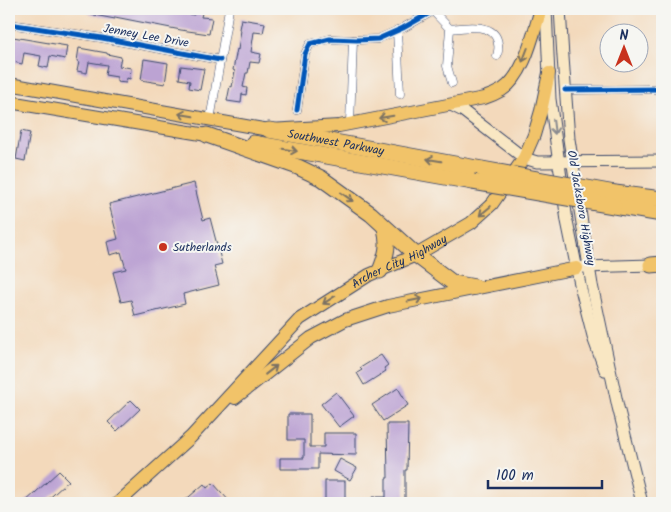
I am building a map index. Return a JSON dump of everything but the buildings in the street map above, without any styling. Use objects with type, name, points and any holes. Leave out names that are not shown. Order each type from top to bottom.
[{"type":"highway","name":"Southwest Parkway","points":[[268,130],[482,169],[614,200],[662,214]]},
{"type":"highway","name":"Southwest Parkway","points":[[207,135],[472,182],[614,200],[662,198]]},
{"type":"highway","points":[[207,135],[290,164],[321,178],[371,214],[416,256],[453,282],[475,288]]},
{"type":"highway","points":[[380,271],[386,257],[388,242],[386,228]]},
{"type":"main road","points":[[268,130],[339,126],[484,98],[503,90],[515,76],[525,58],[541,9]]},
{"type":"main road","name":"Old Jacksboro Highway","points":[[546,9],[550,99],[558,161],[567,221],[583,267]]},
{"type":"main road","name":"Old Jacksboro Highway","points":[[560,9],[569,139],[573,161],[583,267],[594,340],[618,407],[642,503]]},
{"type":"main road","name":"Archer City Highway","points":[[118,503],[190,437],[300,320],[369,275],[416,256],[471,223],[492,204],[524,158],[534,135],[549,73]]},
{"type":"main road","name":"Southwest Parkway","points":[[9,84],[268,130]]},
{"type":"main road","name":"Southwest Parkway","points":[[9,102],[207,135]]},
{"type":"main road","points":[[106,118],[109,102]]},
{"type":"main road","points":[[451,105],[463,111],[524,158],[537,162],[662,161]]},
{"type":"main road","points":[[583,267],[657,265]]},
{"type":"main road","name":"Archer City Highway","points":[[205,421],[311,338],[345,320],[388,306],[583,267]]},
{"type":"street","points":[[210,120],[229,9]]},
{"type":"street","points":[[297,110],[306,54],[310,44],[330,39],[378,39],[434,10],[450,28],[447,66],[452,83]]},
{"type":"street","name":"Jenney Lee Drive","points":[[9,24],[102,38],[220,60]]},
{"type":"street","points":[[450,28],[483,28],[494,33],[498,42],[497,56]]},
{"type":"street","points":[[397,30],[400,94]]},
{"type":"street","points":[[350,123],[353,40]]},
{"type":"street","points":[[565,90],[662,89]]},
{"type":"cycle path","points":[[297,110],[305,54],[310,44],[330,39],[378,39],[403,28],[434,9]]},
{"type":"cycle path","points":[[9,24],[102,38],[220,60]]},
{"type":"cycle path","points":[[565,90],[662,89]]},
{"type":"place","name":"Sutherlands","points":[[163,247]]}]
